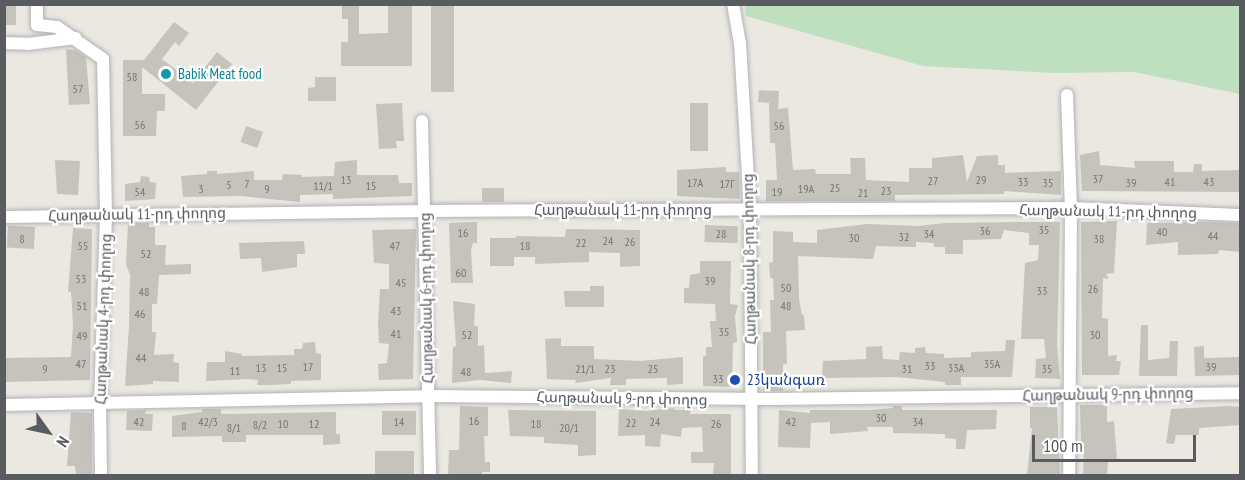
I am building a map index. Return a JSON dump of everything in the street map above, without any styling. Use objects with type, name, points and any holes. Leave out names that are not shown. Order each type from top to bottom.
[{"type":"street","name":"Հաղթանակ 4-րդ փողոց","points":[[37,4],[38,25],[57,27],[76,38],[103,59],[106,214],[100,404],[101,476]]},
{"type":"street","name":"Հաղթանակ 8-րդ փողոց","points":[[733,4],[740,43],[750,210],[753,476]]},
{"type":"street","points":[[4,43],[28,44],[76,38]]},
{"type":"street","points":[[1067,96],[1071,208],[1069,476]]},
{"type":"street","name":"Հաղթանակ 6-րդ փողոց","points":[[422,121],[430,476]]},
{"type":"street","name":"Հաղթանակ 11-րդ փողոց","points":[[4,217],[424,211],[1071,208],[1240,215]]},
{"type":"street","name":"Հաղթանակ 9-րդ փողոց","points":[[4,405],[427,396],[751,399],[1240,393]]},
{"type":"green space","points":[[745,5],[1240,5],[1240,94],[1134,72],[1054,73],[923,66],[746,16]]},
{"type":"building","points":[[4,4],[16,4],[16,25],[4,25]]},
{"type":"building","points":[[342,4],[359,4],[359,34],[388,33],[388,4],[412,4],[412,66],[341,66],[341,42],[348,42],[348,19],[342,19]]},
{"type":"building","points":[[431,4],[454,4],[454,92],[431,92]]},
{"type":"building","points":[[174,22],[189,33],[179,46],[175,42],[162,59],[193,83],[217,52],[232,64],[196,110],[142,67],[142,94],[165,94],[165,111],[157,111],[156,136],[123,136],[123,60],[144,60]]},
{"type":"building","points":[[66,49],[75,50],[86,57],[90,104],[69,105]]},
{"type":"building","points":[[315,77],[336,77],[336,101],[308,101],[308,88],[315,87]]},
{"type":"building","points":[[759,90],[779,91],[778,109],[788,108],[793,170],[815,169],[816,174],[851,174],[850,158],[865,158],[866,180],[909,182],[909,168],[932,168],[932,158],[963,155],[967,182],[977,156],[998,155],[998,165],[1005,165],[1005,173],[1061,171],[1061,195],[1004,191],[1004,194],[895,195],[895,201],[766,201],[766,180],[777,180],[775,143],[770,143],[769,103],[758,102]]},
{"type":"building","points":[[402,103],[404,141],[396,141],[397,148],[379,149],[376,104]]},
{"type":"building","points":[[690,103],[708,103],[708,151],[690,151]]},
{"type":"building","points":[[246,126],[263,132],[257,148],[240,142]]},
{"type":"building","points":[[1099,151],[1100,165],[1135,168],[1134,161],[1174,161],[1174,172],[1193,172],[1194,164],[1202,164],[1202,171],[1240,170],[1240,192],[1082,191],[1080,155]]},
{"type":"building","points":[[55,160],[80,161],[78,195],[57,194]]},
{"type":"building","points":[[357,160],[357,175],[398,175],[399,183],[412,183],[412,196],[333,199],[333,194],[300,195],[300,202],[240,196],[183,197],[181,176],[207,174],[207,171],[217,171],[217,174],[254,171],[254,180],[282,180],[283,174],[302,175],[301,177],[334,176],[335,162]]},
{"type":"building","points":[[726,167],[726,172],[739,172],[740,199],[677,196],[677,170]]},
{"type":"building","points":[[141,176],[149,177],[150,182],[156,183],[155,199],[125,201],[125,184],[140,182]]},
{"type":"building","points":[[482,188],[504,188],[504,202],[482,202]]},
{"type":"building","points":[[1117,221],[1114,273],[1106,274],[1109,279],[1103,278],[1102,318],[1108,319],[1108,356],[1117,355],[1116,361],[1121,361],[1119,375],[1082,375],[1081,222]]},
{"type":"building","points":[[477,222],[477,243],[473,243],[471,250],[473,283],[451,283],[449,223]]},
{"type":"building","points":[[1060,222],[1057,345],[1060,379],[1035,378],[1036,359],[1046,358],[1044,339],[1021,339],[1025,263],[1038,260],[1039,245],[1029,245],[1029,233],[1004,230],[1001,239],[963,240],[963,254],[945,254],[945,247],[934,247],[934,243],[916,242],[916,247],[876,246],[873,259],[798,256],[799,299],[802,315],[804,315],[805,330],[786,331],[787,364],[783,364],[783,391],[763,391],[763,332],[771,332],[770,300],[774,300],[773,278],[770,278],[769,263],[773,262],[773,231],[793,232],[793,242],[817,243],[817,230],[867,224],[918,226],[945,223]]},
{"type":"building","points":[[128,223],[149,223],[149,227],[155,227],[155,245],[166,245],[165,265],[191,264],[191,274],[159,275],[157,304],[152,304],[152,332],[156,332],[154,355],[174,354],[173,362],[179,363],[179,382],[153,381],[153,384],[125,386],[130,275],[126,264]]},
{"type":"building","points":[[1147,223],[1240,223],[1240,252],[1219,250],[1218,254],[1178,255],[1178,242],[1146,245]]},
{"type":"building","points":[[705,225],[738,226],[737,243],[704,242]]},
{"type":"building","points":[[8,226],[35,227],[34,249],[7,248]]},
{"type":"building","points":[[73,228],[92,229],[90,380],[4,382],[4,358],[71,357],[73,324],[71,292],[68,292]]},
{"type":"building","points":[[416,229],[413,379],[379,380],[378,364],[387,363],[389,344],[379,343],[378,324],[380,289],[389,289],[389,264],[374,263],[372,230]]},
{"type":"building","points":[[566,229],[640,230],[640,266],[620,267],[620,253],[589,252],[589,262],[535,264],[535,257],[514,257],[514,266],[490,266],[490,238],[565,237]]},
{"type":"building","points":[[304,241],[305,254],[297,254],[297,267],[262,272],[261,258],[240,259],[239,243]]},
{"type":"building","points":[[700,261],[731,261],[730,304],[738,305],[735,316],[737,342],[733,343],[732,387],[703,386],[703,356],[706,356],[706,347],[712,347],[710,321],[716,321],[715,304],[684,303],[684,288],[689,288],[690,275],[700,273]]},
{"type":"building","points":[[590,286],[604,286],[604,307],[565,307],[564,291],[590,291]]},
{"type":"building","points":[[453,301],[475,304],[474,325],[478,327],[478,346],[484,345],[485,373],[512,371],[511,383],[480,380],[452,383],[453,347],[456,346]]},
{"type":"building","points":[[1141,325],[1148,325],[1148,360],[1169,358],[1170,341],[1178,341],[1177,376],[1139,376]]},
{"type":"building","points":[[561,338],[561,346],[594,346],[594,359],[641,361],[683,357],[683,384],[667,385],[667,378],[626,379],[626,385],[610,385],[611,378],[575,383],[576,380],[547,379],[545,339]]},
{"type":"building","points":[[1006,340],[1015,340],[1012,377],[961,377],[961,385],[945,385],[945,382],[897,377],[822,378],[823,361],[866,359],[866,347],[882,346],[883,359],[899,360],[900,352],[915,353],[915,348],[925,347],[926,353],[944,354],[944,358],[971,357],[971,352],[1005,351]]},
{"type":"building","points":[[315,342],[316,353],[321,354],[321,380],[291,381],[291,384],[272,385],[257,385],[258,380],[248,379],[206,381],[207,362],[225,362],[225,351],[242,354],[242,356],[294,355],[294,349],[302,349],[303,343]]},
{"type":"building","points":[[1204,346],[1204,358],[1240,357],[1240,375],[1195,376],[1194,347]]},
{"type":"building","points":[[1080,405],[1107,405],[1107,422],[1114,421],[1117,461],[1108,461],[1107,476],[1083,476],[1084,443],[1081,443]]},
{"type":"building","points":[[460,406],[488,407],[488,436],[484,436],[485,462],[490,462],[490,472],[482,472],[482,476],[448,476],[449,450],[459,450]]},
{"type":"building","points":[[893,406],[902,406],[902,410],[997,410],[996,429],[967,430],[965,449],[956,449],[956,439],[945,438],[945,434],[893,433],[893,427],[867,427],[868,431],[830,434],[830,422],[811,423],[810,448],[778,447],[779,410],[810,413],[810,410],[871,410],[893,408]]},
{"type":"building","points":[[1030,407],[1057,407],[1060,476],[1027,475],[1032,428],[1030,428]]},
{"type":"building","points":[[1240,407],[1240,425],[1199,428],[1199,435],[1176,435],[1174,444],[1166,443],[1171,409]]},
{"type":"building","points":[[674,408],[674,410],[691,410],[690,414],[731,414],[731,476],[713,476],[714,463],[691,463],[691,452],[703,452],[702,427],[682,428],[681,437],[661,434],[660,447],[645,446],[645,435],[618,436],[619,409],[646,411]]},
{"type":"building","points":[[202,409],[221,409],[221,414],[336,412],[336,434],[340,434],[340,444],[323,445],[323,435],[246,435],[246,442],[222,442],[222,436],[172,437],[172,416],[202,412]]},
{"type":"building","points":[[146,410],[145,414],[153,414],[152,431],[126,430],[127,411]]},
{"type":"building","points":[[508,410],[596,411],[596,455],[578,456],[578,445],[544,443],[544,437],[510,436]]},
{"type":"building","points":[[382,411],[416,411],[416,435],[382,435]]},
{"type":"building","points":[[71,412],[92,413],[92,476],[76,476],[75,466],[67,466]]},
{"type":"building","points":[[375,451],[414,451],[414,476],[375,476]]},
{"type":"place","name":"Babik Meat food","points":[[166,74]]},
{"type":"place","name":"23կանգառ","points":[[735,380]]}]
